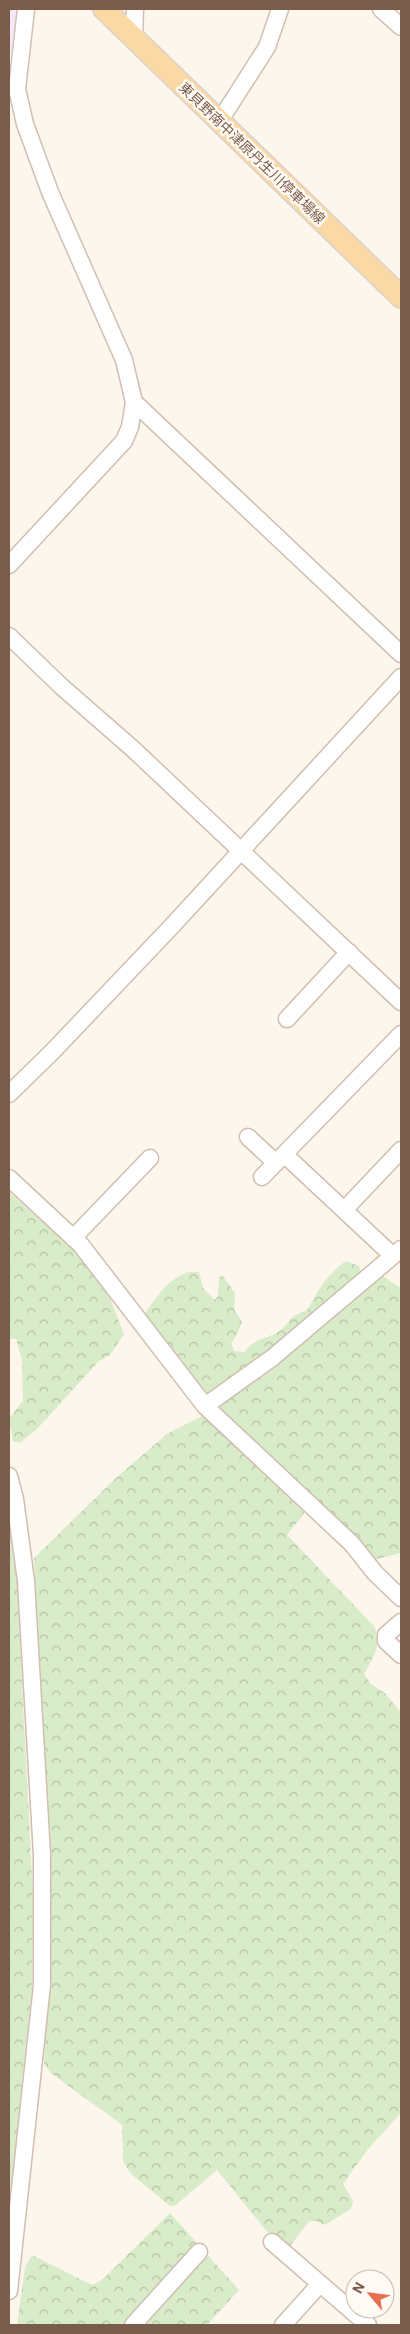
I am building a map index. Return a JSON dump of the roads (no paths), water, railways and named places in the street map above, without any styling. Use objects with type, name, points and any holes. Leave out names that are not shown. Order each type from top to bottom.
[{"type":"main road","name":"東貝野南中津原丹生川停車場線","points":[[104,9],[401,297]]},
{"type":"street","points":[[9,565],[124,441],[130,427],[134,402],[124,360],[50,192],[25,124],[17,89],[26,9]]},
{"type":"street","points":[[134,37],[135,9]]},
{"type":"street","points":[[219,122],[267,48],[280,9]]},
{"type":"street","points":[[381,9],[401,27]]},
{"type":"street","points":[[134,402],[401,654]]},
{"type":"street","points":[[9,636],[241,850],[401,1002]]},
{"type":"street","points":[[9,1094],[53,1051],[401,677]]},
{"type":"street","points":[[287,1018],[348,952]]},
{"type":"street","points":[[262,1177],[401,1034]]},
{"type":"street","points":[[206,1406],[272,1358],[397,1252],[345,1209],[248,1137]]},
{"type":"street","points":[[345,1209],[401,1150]]},
{"type":"street","points":[[73,1238],[150,1158]]},
{"type":"street","points":[[9,1178],[73,1238],[206,1406],[352,1544],[375,1573],[401,1598]]},
{"type":"street","points":[[9,1476],[26,1581],[42,1873],[42,1985],[9,2291]]},
{"type":"street","points":[[401,1622],[386,1635],[386,1641],[401,1656]]},
{"type":"street","points":[[272,2242],[368,2325]]},
{"type":"street","points":[[133,2325],[199,2252]]},
{"type":"street","points":[[283,2325],[320,2284]]}]
